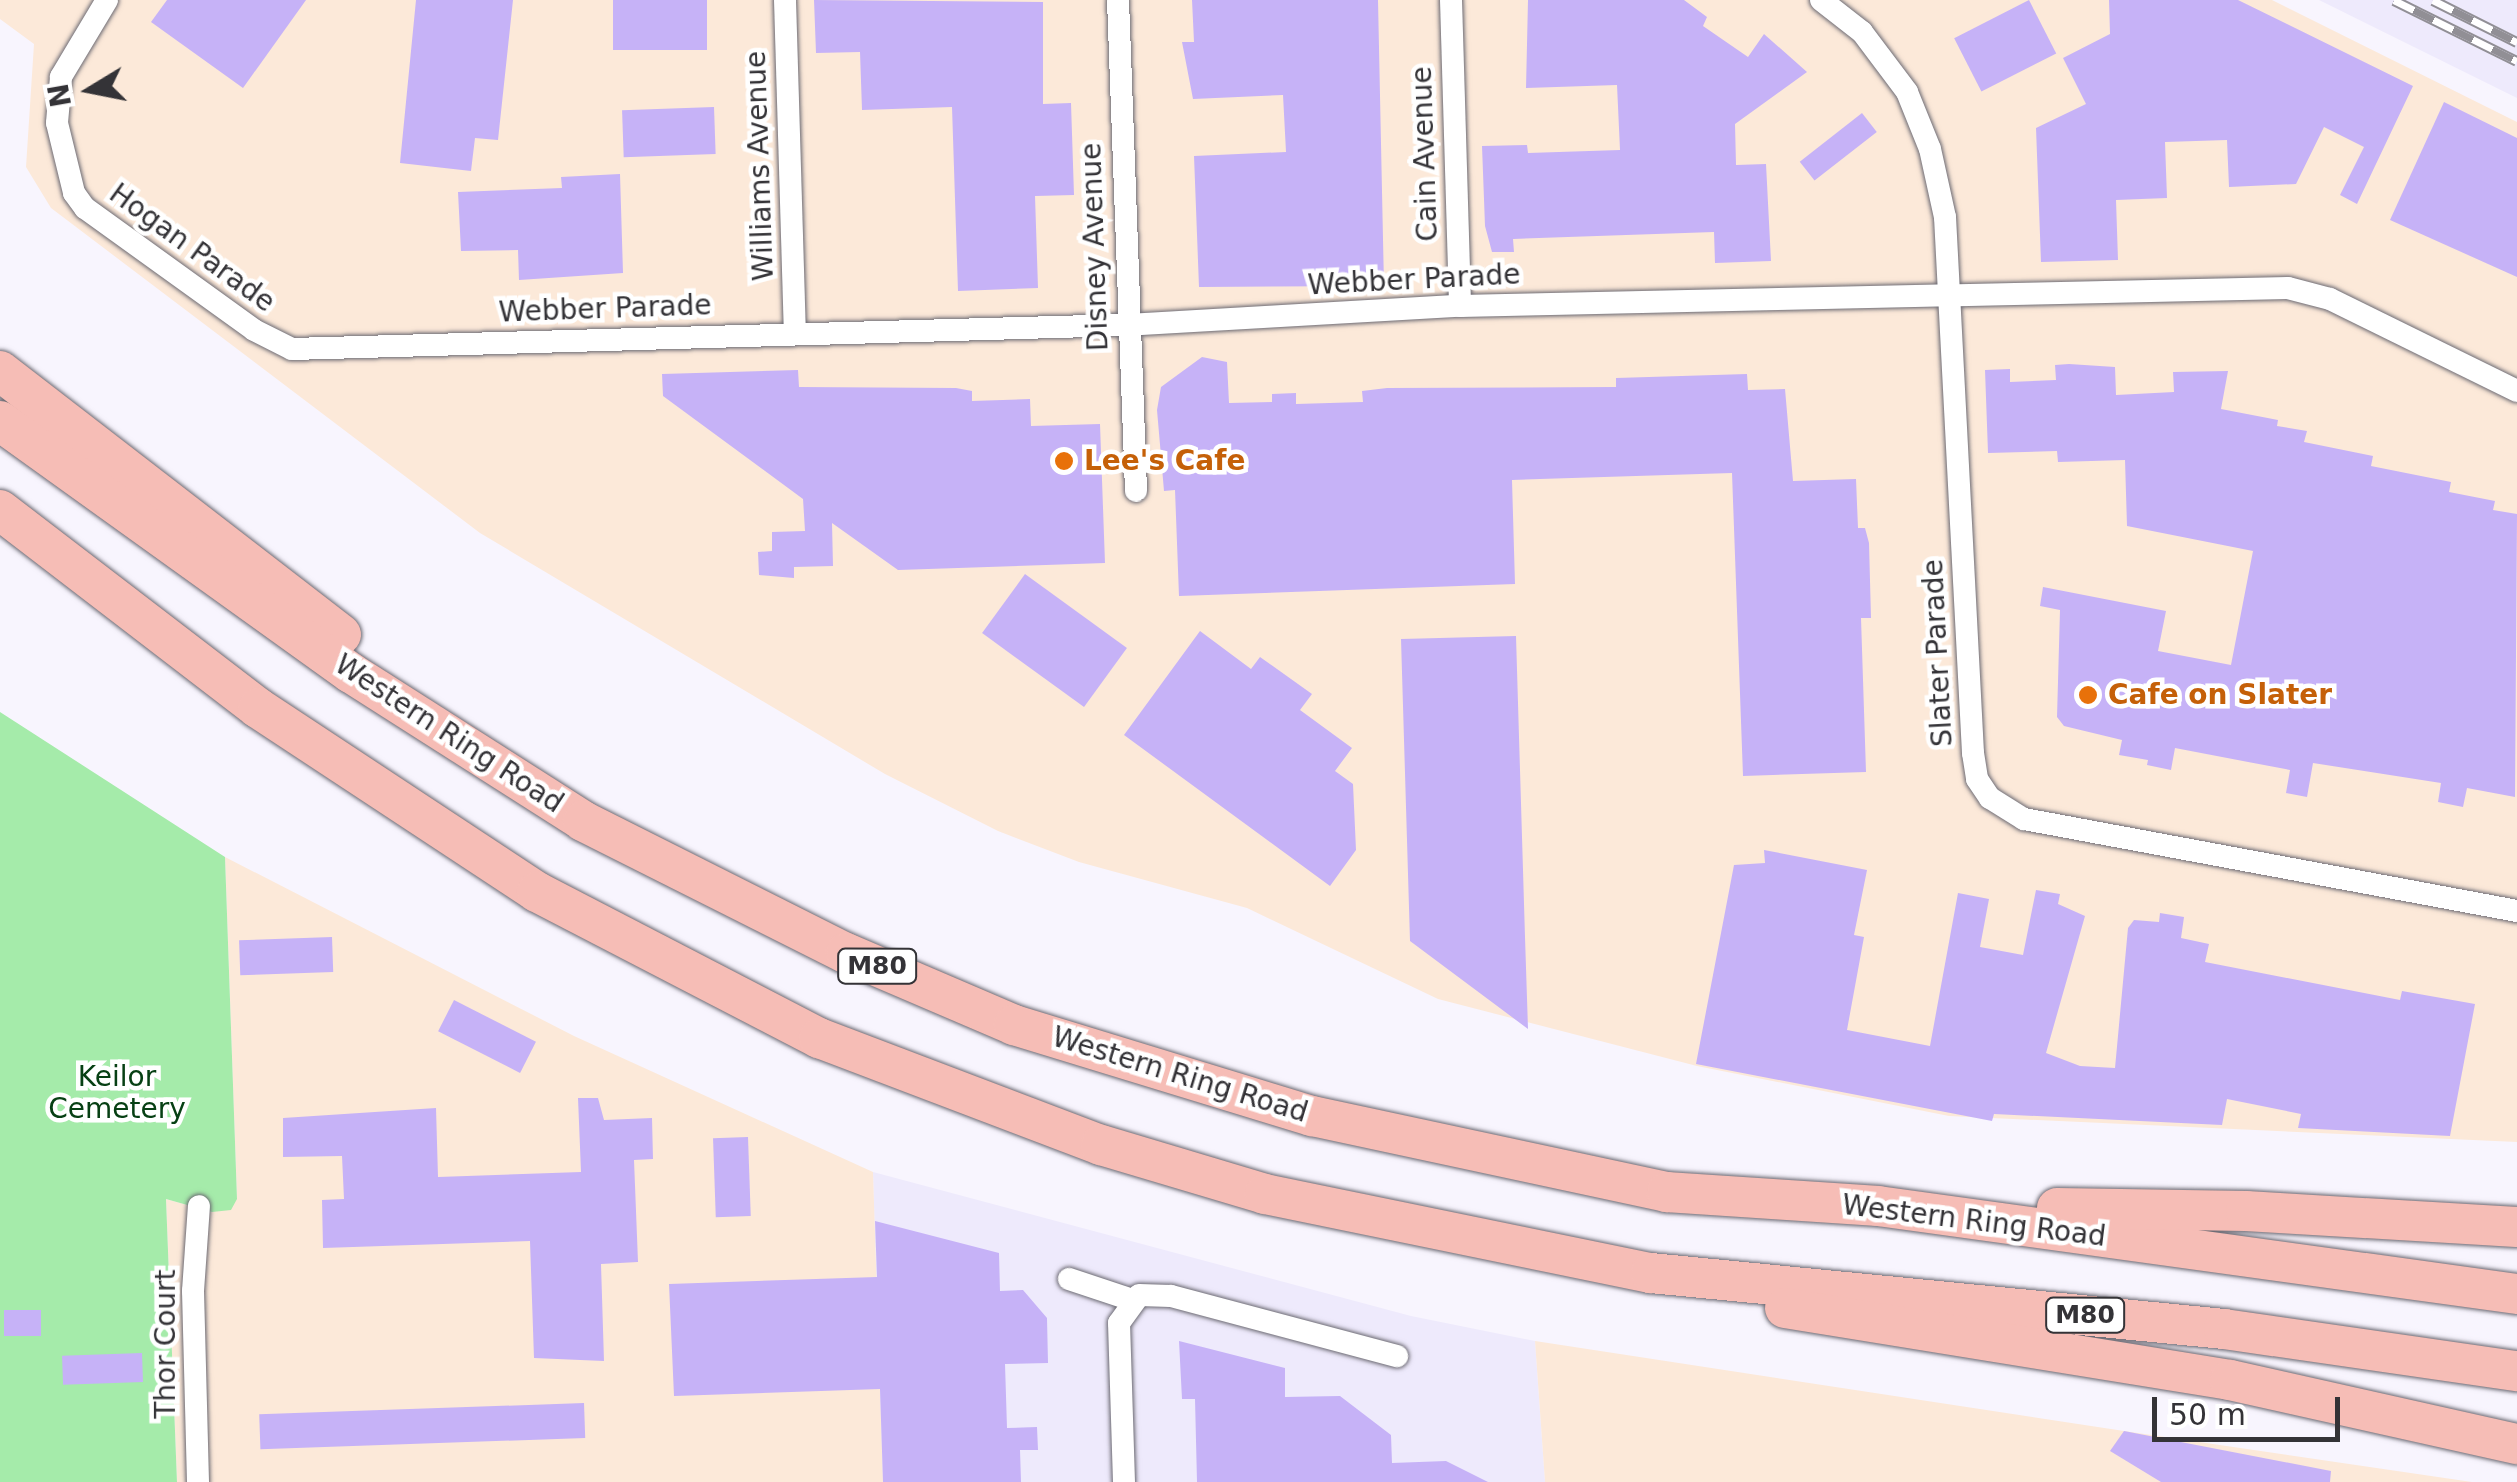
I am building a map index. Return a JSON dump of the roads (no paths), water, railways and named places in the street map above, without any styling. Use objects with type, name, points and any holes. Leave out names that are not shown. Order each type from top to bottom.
[{"type":"highway","points":[[0,372],[583,821]]},
{"type":"highway","name":"Western Ring Road","points":[[0,420],[351,673],[583,821],[846,954],[1014,1025],[1157,1071],[1517,1164],[1666,1192],[1878,1206],[2517,1294]]},
{"type":"highway","name":"M80","points":[[0,510],[258,708],[536,892],[819,1038],[1101,1145],[1265,1194],[1651,1274],[2224,1329],[2517,1372]]},
{"type":"highway","points":[[0,533],[258,708]]},
{"type":"highway","points":[[1878,1206],[2246,1211],[2517,1227]]},
{"type":"highway","points":[[1651,1274],[1876,1326],[2230,1380],[2517,1444]]},
{"type":"street","name":"Hogan Parade","points":[[107,0],[61,76],[57,123],[66,178],[86,208],[254,330],[292,349]]},
{"type":"street","name":"Williams Avenue","points":[[785,0],[794,331]]},
{"type":"street","name":"Disney Avenue","points":[[1118,0],[1126,325],[1136,492]]},
{"type":"street","name":"Cain Avenue","points":[[1450,0],[1460,306]]},
{"type":"street","name":"Slater Parade","points":[[1822,0],[1862,32],[1907,92],[1930,149],[1953,295],[1972,754],[1977,779],[1990,798],[2024,819],[2517,911]]},
{"type":"street","name":"Webber Parade","points":[[292,349],[794,331],[1126,325],[1460,306],[2288,288],[2330,299],[2517,391]]},
{"type":"street","name":"Thor Court","points":[[198,1482],[194,1291],[199,1206]]},
{"type":"street","points":[[1069,1279],[1132,1300],[1171,1296],[1397,1356]]},
{"type":"street","points":[[1124,1482],[1118,1342],[1132,1300]]},
{"type":"railway","points":[[2394,0],[2517,61]]},
{"type":"railway","points":[[2433,0],[2517,42]]},
{"type":"place","name":"Lee's Cafe","points":[[1064,461]]},
{"type":"place","name":"Cafe on Slater","points":[[2088,695]]},
{"type":"park label","name":"Keilor Cemetery","points":[[117,1093]]}]
